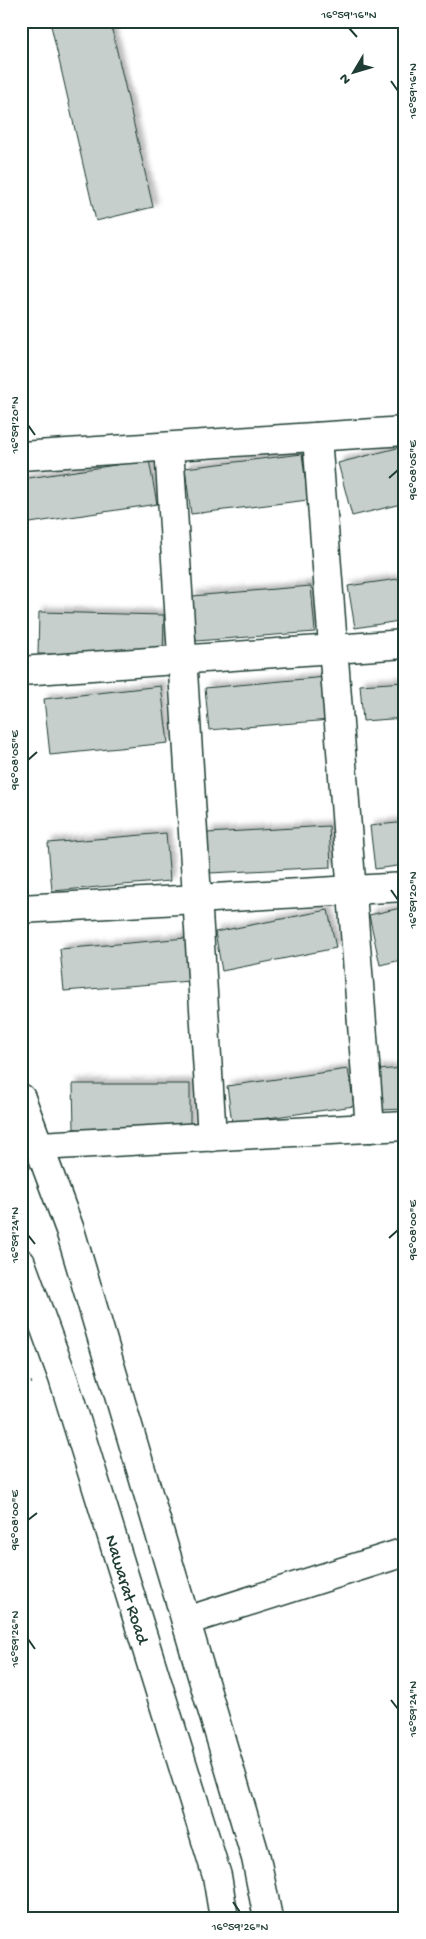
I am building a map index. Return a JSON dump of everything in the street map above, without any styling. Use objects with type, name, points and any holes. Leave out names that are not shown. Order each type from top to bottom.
[{"type":"street","points":[[21,456],[405,431]]},
{"type":"street","points":[[317,437],[370,1128]]},
{"type":"street","points":[[169,447],[212,1137]]},
{"type":"street","points":[[21,672],[405,644]]},
{"type":"street","points":[[21,910],[405,887]]},
{"type":"street","points":[[21,1098],[70,1230],[256,1858],[268,1918]]},
{"type":"street","points":[[39,1146],[405,1126]]},
{"type":"street","name":"Nawarat Road","points":[[21,1263],[63,1378],[217,1876],[224,1918]]},
{"type":"street","points":[[186,1621],[405,1552]]},
{"type":"building","points":[[50,21],[110,21],[153,207],[96,221]]},
{"type":"building","points":[[405,446],[405,503],[352,516],[338,463]]},
{"type":"building","points":[[302,454],[308,500],[191,514],[185,468]]},
{"type":"building","points":[[149,460],[157,504],[30,523],[22,479]]},
{"type":"building","points":[[405,578],[405,620],[355,628],[348,586]]},
{"type":"building","points":[[311,586],[315,632],[196,641],[192,596]]},
{"type":"building","points":[[39,612],[164,615],[163,657],[38,654]]},
{"type":"building","points":[[326,677],[330,720],[209,730],[205,688]]},
{"type":"building","points":[[405,682],[405,718],[363,721],[360,685]]},
{"type":"building","points":[[161,686],[168,743],[50,755],[44,699]]},
{"type":"building","points":[[405,822],[405,865],[375,869],[370,826]]},
{"type":"building","points":[[329,826],[331,867],[210,873],[207,833]]},
{"type":"building","points":[[166,833],[170,881],[52,891],[48,843]]},
{"type":"building","points":[[405,907],[405,959],[380,965],[369,915]]},
{"type":"building","points":[[328,910],[336,948],[222,971],[215,932]]},
{"type":"building","points":[[186,938],[190,981],[64,991],[60,949]]},
{"type":"building","points":[[405,1068],[405,1109],[380,1110],[377,1070]]},
{"type":"building","points":[[348,1069],[354,1106],[232,1123],[227,1086]]},
{"type":"building","points":[[73,1084],[190,1084],[190,1129],[74,1129]]}]
